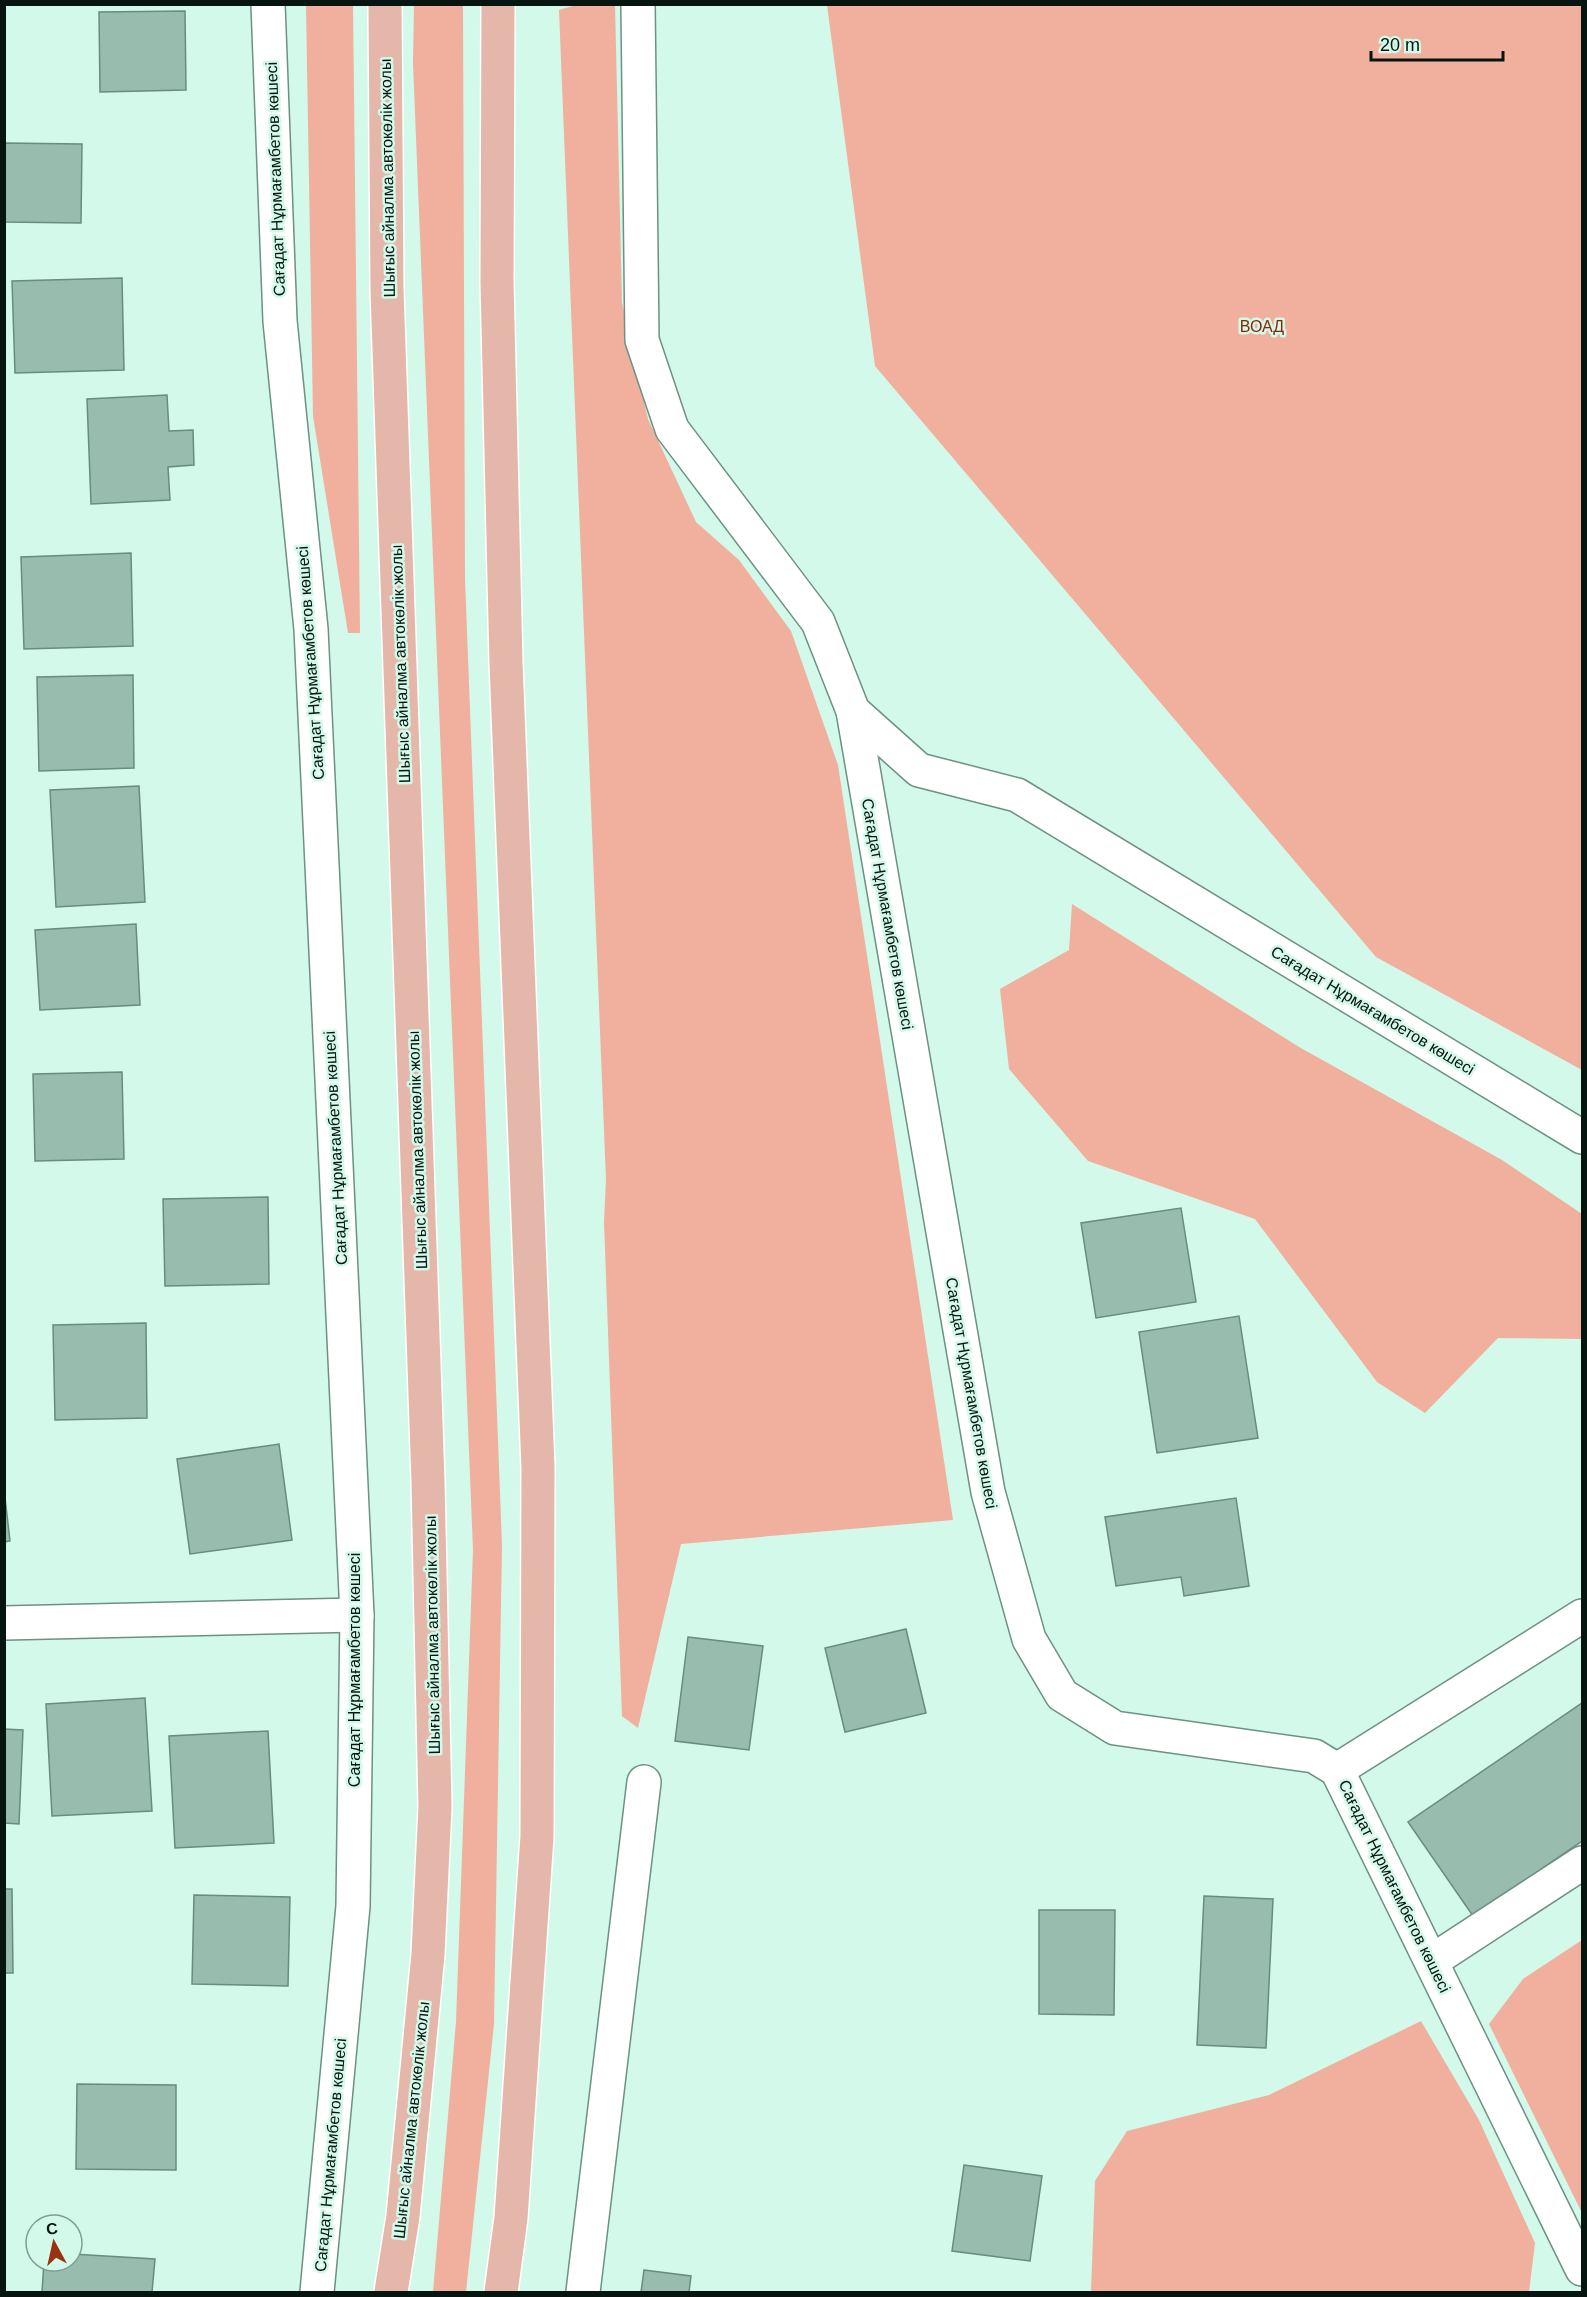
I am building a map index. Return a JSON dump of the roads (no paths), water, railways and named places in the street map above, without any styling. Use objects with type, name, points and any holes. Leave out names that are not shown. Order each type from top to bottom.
[{"type":"main road","name":"Шығыс айналма автокөлік жолы","points":[[385,4],[387,290],[428,1482],[435,1807],[428,1954],[403,2216],[391,2292]]},
{"type":"main road","points":[[498,4],[497,282],[506,663],[538,1468],[537,1836],[511,2218],[501,2292]]},
{"type":"street","name":"Сағадат Нұрмағамбетов көшесі","points":[[268,4],[280,321],[311,629],[357,1615],[353,1906],[317,2292]]},
{"type":"street","name":"Сағадат Нұрмағамбетов көшесі","points":[[638,4],[642,340],[672,429],[818,622],[853,711],[988,1492],[1029,1639],[1062,1695],[1115,1728],[1314,1756],[1337,1770],[1582,2268]]},
{"type":"street","name":"Сағадат Нұрмағамбетов көшесі","points":[[853,711],[919,770],[1017,795],[1582,1137]]},
{"type":"street","points":[[4,1623],[357,1615]]},
{"type":"street","points":[[1337,1770],[1582,1616]]},
{"type":"street","points":[[583,2292],[645,1782]]},
{"type":"street","points":[[1432,1961],[1582,1863]]},
{"type":"park label","name":"ВОАД","points":[[1262,326]]}]
